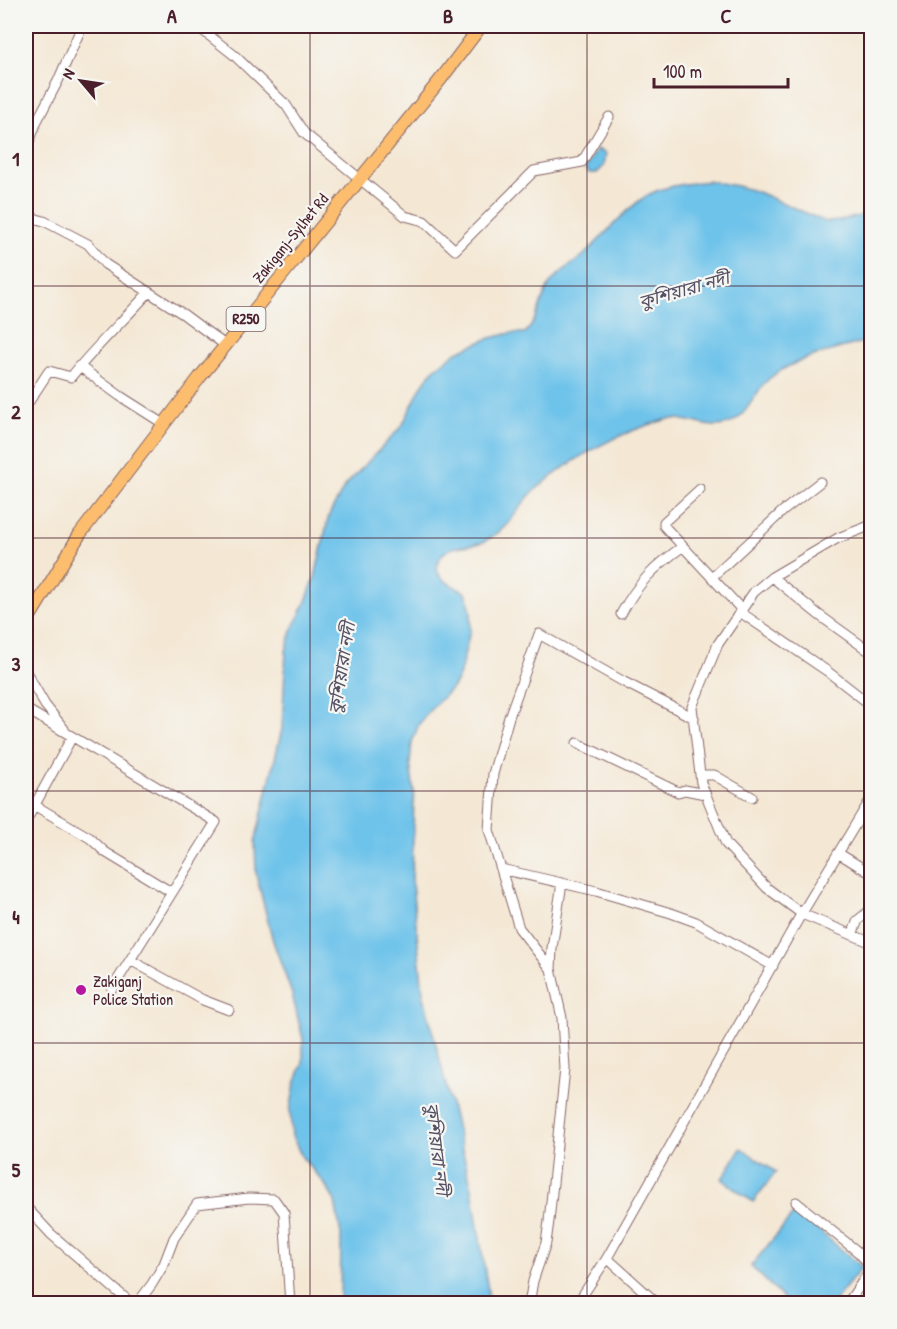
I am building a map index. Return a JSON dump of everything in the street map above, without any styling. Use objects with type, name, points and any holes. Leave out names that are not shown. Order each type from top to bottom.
[{"type":"main road","name":"Zakiganj-Sylhet Rd","points":[[26,623],[80,534],[225,345],[441,79],[481,26]]},
{"type":"street","points":[[26,150],[37,121],[58,81],[82,26]]},
{"type":"street","points":[[197,26],[234,55],[286,105],[304,133],[405,216],[424,221],[455,250],[534,171],[582,162],[609,117]]},
{"type":"street","points":[[26,216],[44,221],[88,244],[105,264],[183,314],[225,345]]},
{"type":"street","points":[[26,406],[50,370],[71,376],[148,292]]},
{"type":"street","points":[[79,366],[164,424]]},
{"type":"street","points":[[712,577],[783,511],[820,482]]},
{"type":"street","points":[[700,489],[664,522],[669,533],[741,611],[827,671],[872,706]]},
{"type":"street","points":[[872,525],[838,538],[772,577],[754,592],[718,644],[692,707],[700,775],[705,794],[726,844],[767,888],[802,914],[872,943]]},
{"type":"street","points":[[621,614],[644,579],[656,566],[682,547]]},
{"type":"street","points":[[772,577],[819,615],[872,653]]},
{"type":"street","points":[[551,969],[519,927],[489,830],[493,774],[509,717],[539,634],[694,718]]},
{"type":"street","points":[[26,672],[45,705],[72,737]]},
{"type":"street","points":[[26,709],[216,822],[146,933],[132,961],[112,989]]},
{"type":"street","points":[[26,821],[72,737]]},
{"type":"street","points":[[577,743],[678,792],[685,790],[705,794]]},
{"type":"street","points":[[700,775],[714,775],[752,797]]},
{"type":"street","points":[[577,1304],[607,1258],[802,914],[872,797]]},
{"type":"street","points":[[34,806],[90,838],[105,852],[171,892]]},
{"type":"street","points":[[838,853],[872,874]]},
{"type":"street","points":[[501,869],[596,891],[680,916],[696,922],[773,966]]},
{"type":"street","points":[[529,1304],[533,1281],[546,1243],[565,1069],[562,1018],[551,969],[553,939],[562,883]]},
{"type":"street","points":[[852,935],[858,920],[872,909]]},
{"type":"street","points":[[132,961],[203,1000],[229,1011]]},
{"type":"street","points":[[26,1207],[51,1234],[132,1303],[152,1284],[164,1264],[174,1238],[197,1204],[249,1198],[274,1199],[284,1213],[290,1304]]},
{"type":"street","points":[[796,1202],[852,1246],[872,1267],[847,1304]]},
{"type":"street","points":[[607,1258],[658,1304]]},
{"type":"water","points":[[597,149],[606,154],[604,166],[597,173],[589,173],[586,168]]},
{"type":"water","name":"কুশিয়ারা নদী","points":[[709,181],[758,192],[826,222],[871,213],[871,340],[818,354],[780,371],[764,383],[741,416],[728,424],[712,426],[681,419],[665,420],[612,439],[579,457],[534,491],[499,532],[483,542],[452,548],[439,560],[437,567],[441,577],[467,594],[471,612],[470,631],[459,677],[453,687],[419,724],[412,742],[410,763],[414,792],[412,884],[423,993],[472,1189],[488,1290],[488,1303],[340,1303],[341,1235],[335,1201],[324,1183],[302,1157],[292,1136],[290,1111],[295,1083],[303,1063],[303,1039],[292,994],[273,941],[256,874],[255,842],[282,729],[286,651],[293,628],[315,577],[329,515],[345,486],[402,426],[421,387],[433,370],[457,352],[487,339],[511,333],[525,333],[530,328],[554,279],[585,254],[646,196],[667,188]]},
{"type":"water","points":[[741,1148],[776,1172],[753,1202],[722,1179]]},
{"type":"water","points":[[796,1211],[862,1267],[833,1303],[788,1303],[751,1266]]},
{"type":"place","name":"Zakiganj Police Station","points":[[81,990]]}]
